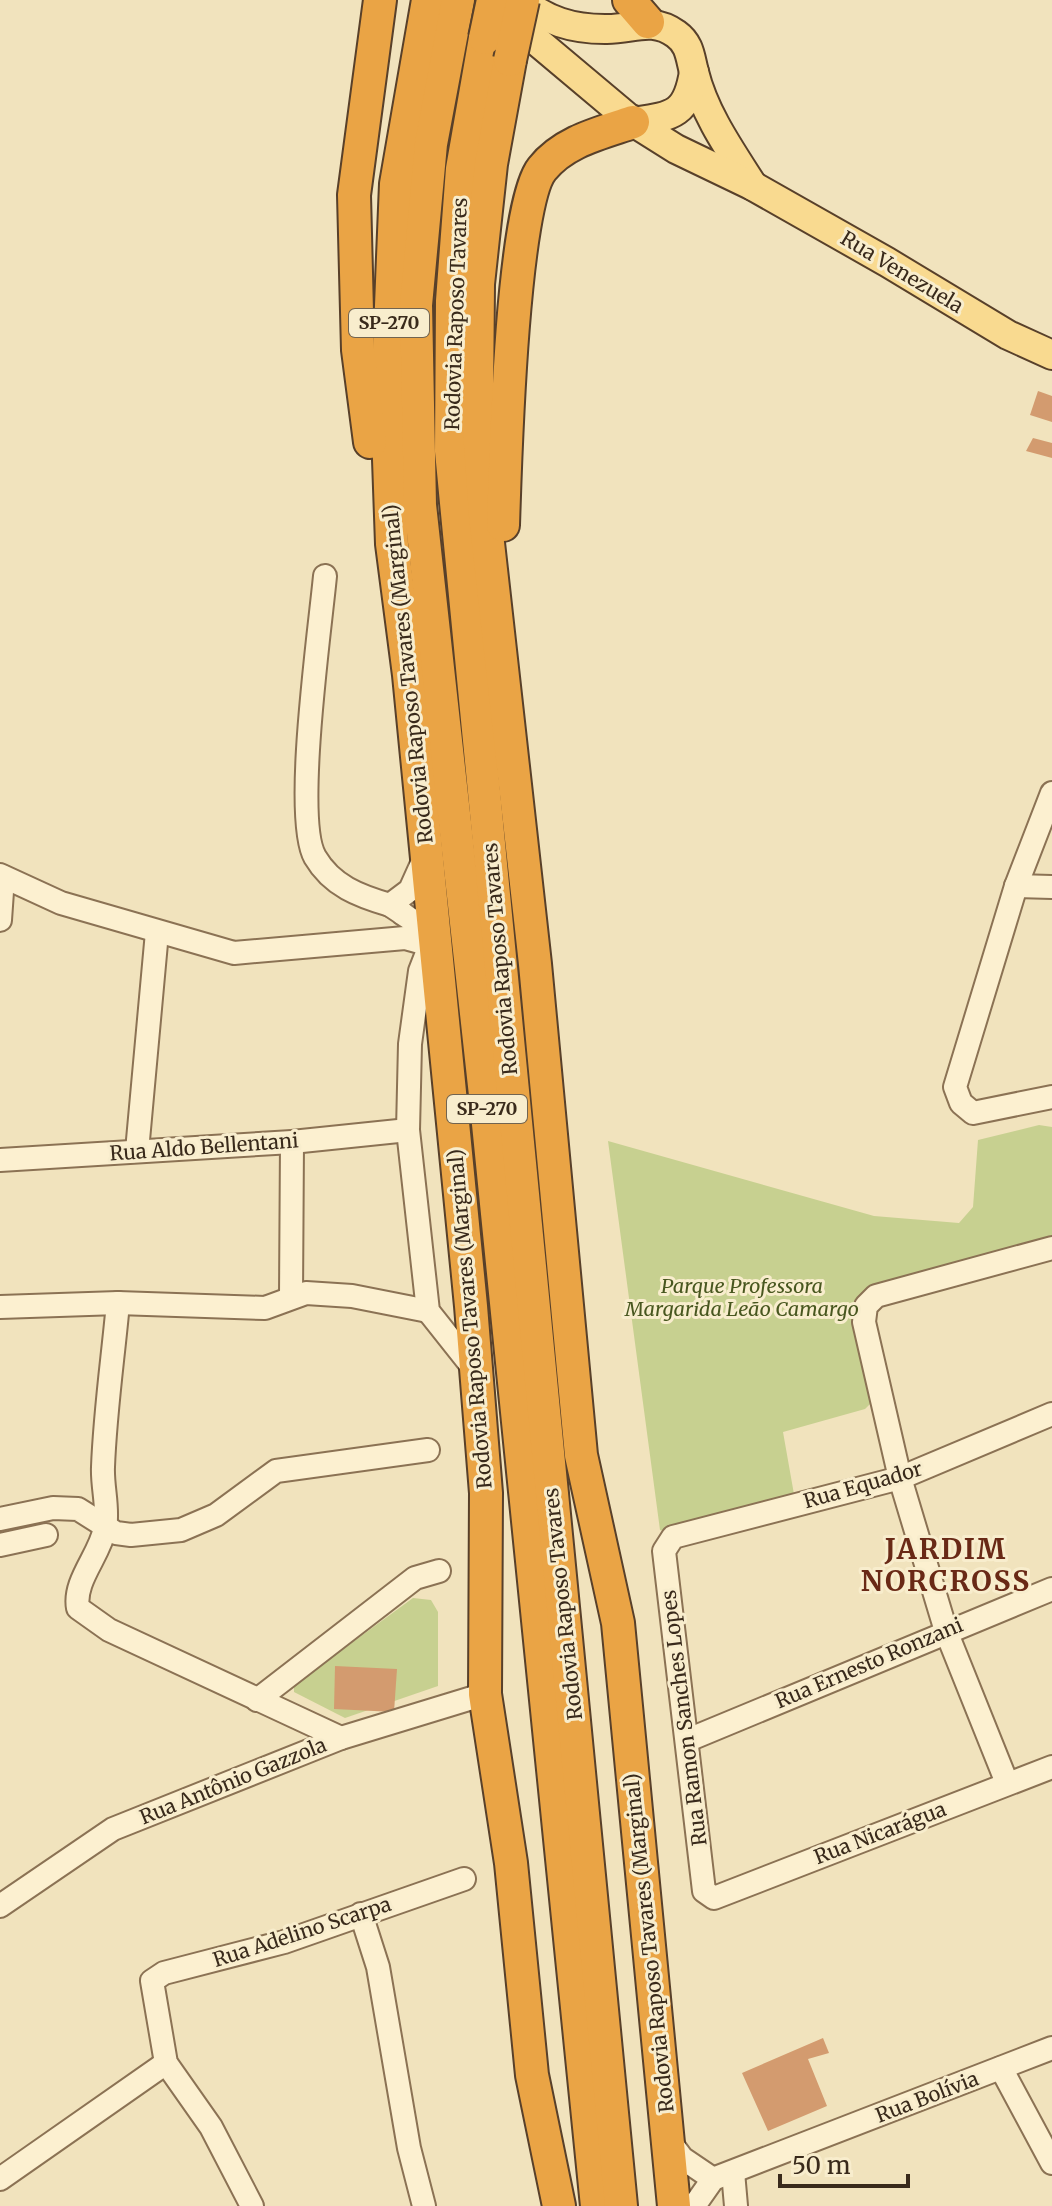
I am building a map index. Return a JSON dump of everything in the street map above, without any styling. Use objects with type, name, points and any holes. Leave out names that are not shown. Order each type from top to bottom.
[{"type":"highway","points":[[380,0],[354,195],[358,350],[379,516],[392,544]]},
{"type":"highway","name":"Rodovia Raposo Tavares","points":[[490,0],[461,184],[452,301],[451,451],[621,2206]]},
{"type":"highway","name":"Rodovia Raposo Tavares (Marginal)","points":[[522,0],[491,164],[478,284],[477,402],[485,516],[500,632],[581,1455],[594,1529],[618,1623],[674,2206]]},
{"type":"highway","name":"Rodovia Raposo Tavares (Marginal)","points":[[447,4],[396,184],[387,403],[392,544],[409,675],[425,842],[426,944],[471,1306],[486,1493],[485,1694],[511,1863],[532,2075],[559,2206]]},
{"type":"highway","name":"Rodovia Raposo Tavares","points":[[447,4],[416,305],[420,505],[485,1089],[597,2206]]},
{"type":"highway","points":[[500,632],[506,438],[520,261],[532,184],[555,154],[586,138],[633,122]]},
{"type":"main road","name":"Rua Venezuela","points":[[490,0],[633,122],[676,149],[753,186],[1008,335],[1052,355]]},
{"type":"main road","name":"Rua Venezuela","points":[[522,0],[542,18],[572,26],[608,30],[638,11],[677,34],[691,51],[694,72],[710,115],[753,186]]},
{"type":"main road","points":[[633,122],[664,117],[683,108],[690,95],[694,72]]},
{"type":"street","points":[[325,576],[307,780],[306,816],[313,854],[332,879],[356,895],[397,909],[426,944]]},
{"type":"street","points":[[1050,1101],[973,1113],[961,1103],[955,1087],[1016,886],[1052,793]]},
{"type":"street","points":[[397,909],[418,879],[425,842]]},
{"type":"street","points":[[0,920],[2,876],[61,903],[234,953],[426,944]]},
{"type":"street","points":[[1016,886],[1052,887]]},
{"type":"street","points":[[137,1151],[157,932]]},
{"type":"street","points":[[426,944],[410,1044],[408,1130],[428,1311],[474,1369]]},
{"type":"street","name":"Rua Aldo Bellentani","points":[[0,1160],[292,1142],[408,1130]]},
{"type":"street","points":[[291,1296],[292,1142]]},
{"type":"street","points":[[1007,1783],[946,1631],[900,1478],[864,1322],[866,1306],[876,1296],[1052,1248]]},
{"type":"street","points":[[0,1307],[118,1303],[265,1308],[291,1296],[352,1296],[428,1311]]},
{"type":"street","points":[[118,1303],[102,1470],[106,1527],[77,1601],[81,1613],[109,1630],[341,1738]]},
{"type":"street","name":"Rua Equador","points":[[668,1540],[900,1478],[1052,1414]]},
{"type":"street","points":[[0,1519],[53,1508],[78,1509],[106,1527],[131,1535],[181,1530],[216,1515],[276,1471],[428,1450]]},
{"type":"street","points":[[0,1545],[46,1535]]},
{"type":"street","name":"Rua Ramon Sanches Lopes","points":[[668,1540],[664,1551],[704,1891],[708,1896]]},
{"type":"street","points":[[257,1700],[415,1578],[439,1571]]},
{"type":"street","name":"Rua Ernesto Ronzani","points":[[688,1740],[1052,1589]]},
{"type":"street","name":"Rua Antônio Gazzola","points":[[0,1906],[113,1829],[341,1738],[485,1694]]},
{"type":"street","name":"Rua Nicarágua","points":[[708,1896],[714,1898],[1052,1767]]},
{"type":"street","name":"Rua Adelino Scarpa","points":[[252,2206],[211,2127],[166,2063],[152,1989],[157,1975],[284,1942],[464,1879]]},
{"type":"street","points":[[361,1914],[378,1967],[409,2148],[424,2206]]},
{"type":"street","name":"Rua Bolívia","points":[[723,2176],[1052,2048]]},
{"type":"street","points":[[4,2169],[166,2063]]},
{"type":"street","points":[[1001,2068],[1052,2163]]},
{"type":"street","points":[[668,2139],[682,2158],[723,2176],[736,2206]]},
{"type":"street","points":[[694,2206],[723,2176]]},
{"type":"green space","name":"Parque Professora Margarida Leão Camargo","points":[[1039,1125],[1052,1127],[1052,1243],[864,1296],[871,1403],[865,1409],[783,1432],[795,1500],[675,1534],[660,1530],[608,1141],[874,1216],[959,1223],[973,1207],[978,1140]]},
{"type":"green space","points":[[413,1598],[431,1600],[438,1612],[438,1686],[345,1718],[294,1692],[294,1685]]},
{"type":"building","points":[[1038,391],[1052,396],[1052,422],[1030,415]]},
{"type":"building","points":[[1033,438],[1052,443],[1052,458],[1026,451]]},
{"type":"building","points":[[335,1666],[397,1669],[394,1712],[334,1709]]},
{"type":"building","points":[[823,2038],[829,2053],[808,2059],[827,2106],[768,2131],[742,2073]]},
{"type":"district","name":"JARDIM NORCROSS","points":[[946,1565]]}]
